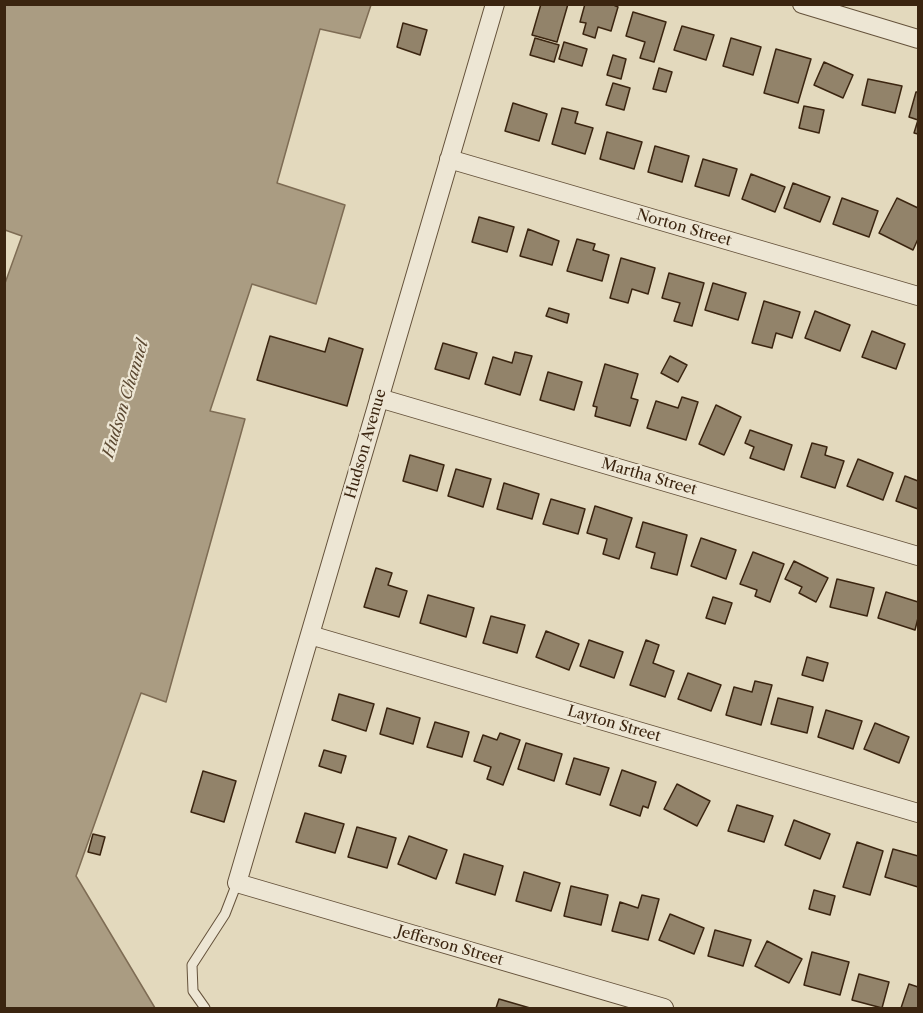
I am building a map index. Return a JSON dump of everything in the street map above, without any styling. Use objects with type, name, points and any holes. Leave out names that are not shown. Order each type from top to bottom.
[{"type":"street","name":"Hudson Avenue","points":[[237,883],[495,4]]},
{"type":"street","points":[[802,4],[918,39]]},
{"type":"street","name":"Norton Street","points":[[449,159],[918,296]]},
{"type":"street","name":"Martha Street","points":[[379,398],[918,556]]},
{"type":"street","name":"Layton Street","points":[[310,634],[918,813]]},
{"type":"street","name":"Jefferson Street","points":[[237,883],[664,1008]]},
{"type":"lane","points":[[205,1008],[194,991],[192,965],[225,914],[237,883]]},
{"type":"water","name":"Hudson Channel","points":[[5,4],[371,5],[360,38],[320,29],[277,183],[345,205],[316,304],[252,284],[210,411],[245,419],[166,702],[141,693],[76,876],[155,1008],[5,1008],[4,286],[22,236],[5,230]]},
{"type":"building","points":[[541,4],[568,4],[557,42],[532,35]]},
{"type":"building","points":[[585,4],[611,4],[618,7],[611,31],[598,27],[595,38],[583,34],[586,23],[580,22]]},
{"type":"building","points":[[633,12],[666,22],[654,62],[640,58],[645,42],[626,36]]},
{"type":"building","points":[[403,23],[427,30],[420,55],[397,47]]},
{"type":"building","points":[[682,26],[714,35],[706,60],[674,50]]},
{"type":"building","points":[[535,38],[559,45],[554,62],[530,55]]},
{"type":"building","points":[[731,38],[761,47],[753,75],[723,66]]},
{"type":"building","points":[[564,42],[587,49],[582,66],[559,59]]},
{"type":"building","points":[[776,49],[811,59],[798,103],[764,93]]},
{"type":"building","points":[[613,55],[626,59],[621,79],[607,75]]},
{"type":"building","points":[[824,62],[853,75],[843,98],[814,85]]},
{"type":"building","points":[[659,68],[672,72],[666,92],[653,89]]},
{"type":"building","points":[[868,79],[902,86],[895,113],[862,105]]},
{"type":"building","points":[[613,83],[630,88],[624,110],[606,105]]},
{"type":"building","points":[[916,92],[918,92],[918,120],[909,117]]},
{"type":"building","points":[[513,103],[547,114],[539,141],[505,131]]},
{"type":"building","points":[[804,106],[824,110],[819,133],[799,128]]},
{"type":"building","points":[[562,108],[578,112],[575,123],[593,128],[585,154],[552,144]]},
{"type":"building","points":[[918,120],[918,134],[914,133]]},
{"type":"building","points":[[607,132],[642,142],[634,169],[600,159]]},
{"type":"building","points":[[655,146],[689,156],[682,182],[648,172]]},
{"type":"building","points":[[703,159],[737,169],[729,196],[695,186]]},
{"type":"building","points":[[751,174],[785,187],[775,212],[742,199]]},
{"type":"building","points":[[793,183],[830,197],[820,222],[784,208]]},
{"type":"building","points":[[842,198],[878,211],[869,237],[833,224]]},
{"type":"building","points":[[897,198],[918,208],[918,239],[913,250],[879,233]]},
{"type":"building","points":[[479,217],[514,227],[507,252],[472,242]]},
{"type":"building","points":[[528,229],[559,241],[552,265],[520,256]]},
{"type":"building","points":[[577,239],[595,244],[593,250],[609,255],[602,281],[567,271]]},
{"type":"building","points":[[621,258],[655,268],[648,294],[632,289],[628,303],[610,298]]},
{"type":"building","points":[[669,273],[704,283],[692,326],[674,321],[680,303],[662,298]]},
{"type":"building","points":[[713,283],[746,293],[738,320],[705,310]]},
{"type":"building","points":[[764,301],[800,312],[792,338],[776,333],[772,348],[752,343]]},
{"type":"building","points":[[549,308],[569,314],[567,323],[546,316]]},
{"type":"building","points":[[815,311],[850,325],[840,351],[805,338]]},
{"type":"building","points":[[872,331],[905,344],[896,369],[862,357]]},
{"type":"building","points":[[270,336],[325,352],[329,338],[363,349],[347,406],[257,380]]},
{"type":"building","points":[[443,343],[477,353],[469,379],[435,369]]},
{"type":"building","points":[[515,352],[532,356],[520,395],[485,384],[493,357],[512,363]]},
{"type":"building","points":[[670,356],[687,365],[678,382],[661,373]]},
{"type":"building","points":[[605,364],[638,374],[631,398],[638,400],[630,426],[595,416],[597,407],[593,406]]},
{"type":"building","points":[[548,372],[582,382],[574,410],[540,400]]},
{"type":"building","points":[[682,397],[698,402],[686,440],[647,428],[656,401],[678,408]]},
{"type":"building","points":[[716,405],[741,417],[724,455],[699,444]]},
{"type":"building","points":[[750,430],[792,445],[784,470],[750,458],[754,447],[745,443]]},
{"type":"building","points":[[812,443],[827,447],[825,455],[844,461],[835,488],[801,477]]},
{"type":"building","points":[[410,455],[444,465],[437,491],[403,481]]},
{"type":"building","points":[[858,459],[893,473],[883,500],[847,486]]},
{"type":"building","points":[[456,469],[491,479],[483,507],[448,496]]},
{"type":"building","points":[[905,476],[918,481],[918,509],[896,501]]},
{"type":"building","points":[[504,483],[539,494],[532,519],[497,509]]},
{"type":"building","points":[[551,499],[585,509],[578,534],[543,524]]},
{"type":"building","points":[[595,506],[632,518],[619,559],[603,554],[607,539],[587,533]]},
{"type":"building","points":[[643,522],[687,535],[677,575],[651,568],[655,553],[636,547]]},
{"type":"building","points":[[701,538],[736,550],[726,579],[691,566]]},
{"type":"building","points":[[753,552],[784,564],[770,602],[755,596],[757,590],[740,584]]},
{"type":"building","points":[[794,561],[828,578],[816,602],[799,593],[802,587],[785,579]]},
{"type":"building","points":[[376,568],[392,573],[388,585],[407,591],[399,617],[364,607]]},
{"type":"building","points":[[837,579],[874,588],[867,616],[830,607]]},
{"type":"building","points":[[886,592],[918,602],[915,630],[878,618]]},
{"type":"building","points":[[428,595],[474,608],[466,637],[420,623]]},
{"type":"building","points":[[713,597],[732,603],[725,624],[706,618]]},
{"type":"building","points":[[491,616],[525,625],[517,653],[483,643]]},
{"type":"building","points":[[546,631],[579,644],[569,670],[536,657]]},
{"type":"building","points":[[589,640],[623,652],[614,678],[580,666]]},
{"type":"building","points":[[646,640],[659,645],[653,663],[674,671],[665,697],[630,685]]},
{"type":"building","points":[[807,657],[828,663],[823,681],[802,675]]},
{"type":"building","points":[[688,673],[721,685],[711,711],[678,699]]},
{"type":"building","points":[[755,681],[772,685],[761,725],[726,715],[734,687],[752,692]]},
{"type":"building","points":[[339,694],[374,704],[366,731],[332,720]]},
{"type":"building","points":[[778,698],[813,707],[807,733],[771,724]]},
{"type":"building","points":[[387,708],[420,718],[413,744],[380,734]]},
{"type":"building","points":[[826,710],[862,721],[853,749],[818,737]]},
{"type":"building","points":[[435,722],[469,732],[462,757],[427,747]]},
{"type":"building","points":[[875,723],[909,737],[899,763],[864,749]]},
{"type":"building","points":[[500,733],[520,740],[503,785],[487,779],[491,767],[474,761],[483,735],[497,740]]},
{"type":"building","points":[[526,743],[562,754],[554,781],[518,769]]},
{"type":"building","points":[[324,750],[346,756],[341,773],[319,766]]},
{"type":"building","points":[[574,758],[609,768],[600,795],[566,784]]},
{"type":"building","points":[[622,770],[656,782],[648,808],[643,806],[640,816],[610,805]]},
{"type":"building","points":[[203,771],[236,781],[224,822],[191,812]]},
{"type":"building","points":[[677,784],[710,801],[697,826],[664,809]]},
{"type":"building","points":[[737,805],[773,816],[764,842],[728,831]]},
{"type":"building","points":[[305,813],[344,824],[335,853],[296,842]]},
{"type":"building","points":[[794,820],[830,834],[820,859],[785,845]]},
{"type":"building","points":[[357,827],[396,838],[387,868],[348,857]]},
{"type":"building","points":[[93,834],[105,837],[100,855],[88,852]]},
{"type":"building","points":[[409,836],[447,850],[436,879],[398,864]]},
{"type":"building","points":[[857,842],[883,851],[870,895],[843,887]]},
{"type":"building","points":[[893,849],[918,856],[918,887],[885,877]]},
{"type":"building","points":[[464,854],[503,866],[495,895],[456,883]]},
{"type":"building","points":[[524,872],[560,883],[551,911],[516,901]]},
{"type":"building","points":[[571,886],[608,895],[601,925],[564,916]]},
{"type":"building","points":[[814,890],[835,896],[830,915],[809,909]]},
{"type":"building","points":[[642,895],[659,899],[648,940],[612,931],[620,902],[638,908]]},
{"type":"building","points":[[670,914],[704,928],[694,954],[659,940]]},
{"type":"building","points":[[715,930],[751,940],[743,966],[708,956]]},
{"type":"building","points":[[767,941],[802,959],[789,983],[755,966]]},
{"type":"building","points":[[812,952],[849,962],[840,995],[804,985]]},
{"type":"building","points":[[859,974],[889,982],[882,1008],[852,1000]]},
{"type":"building","points":[[909,984],[918,987],[918,1008],[901,1008]]},
{"type":"building","points":[[499,999],[530,1008],[496,1008]]}]
